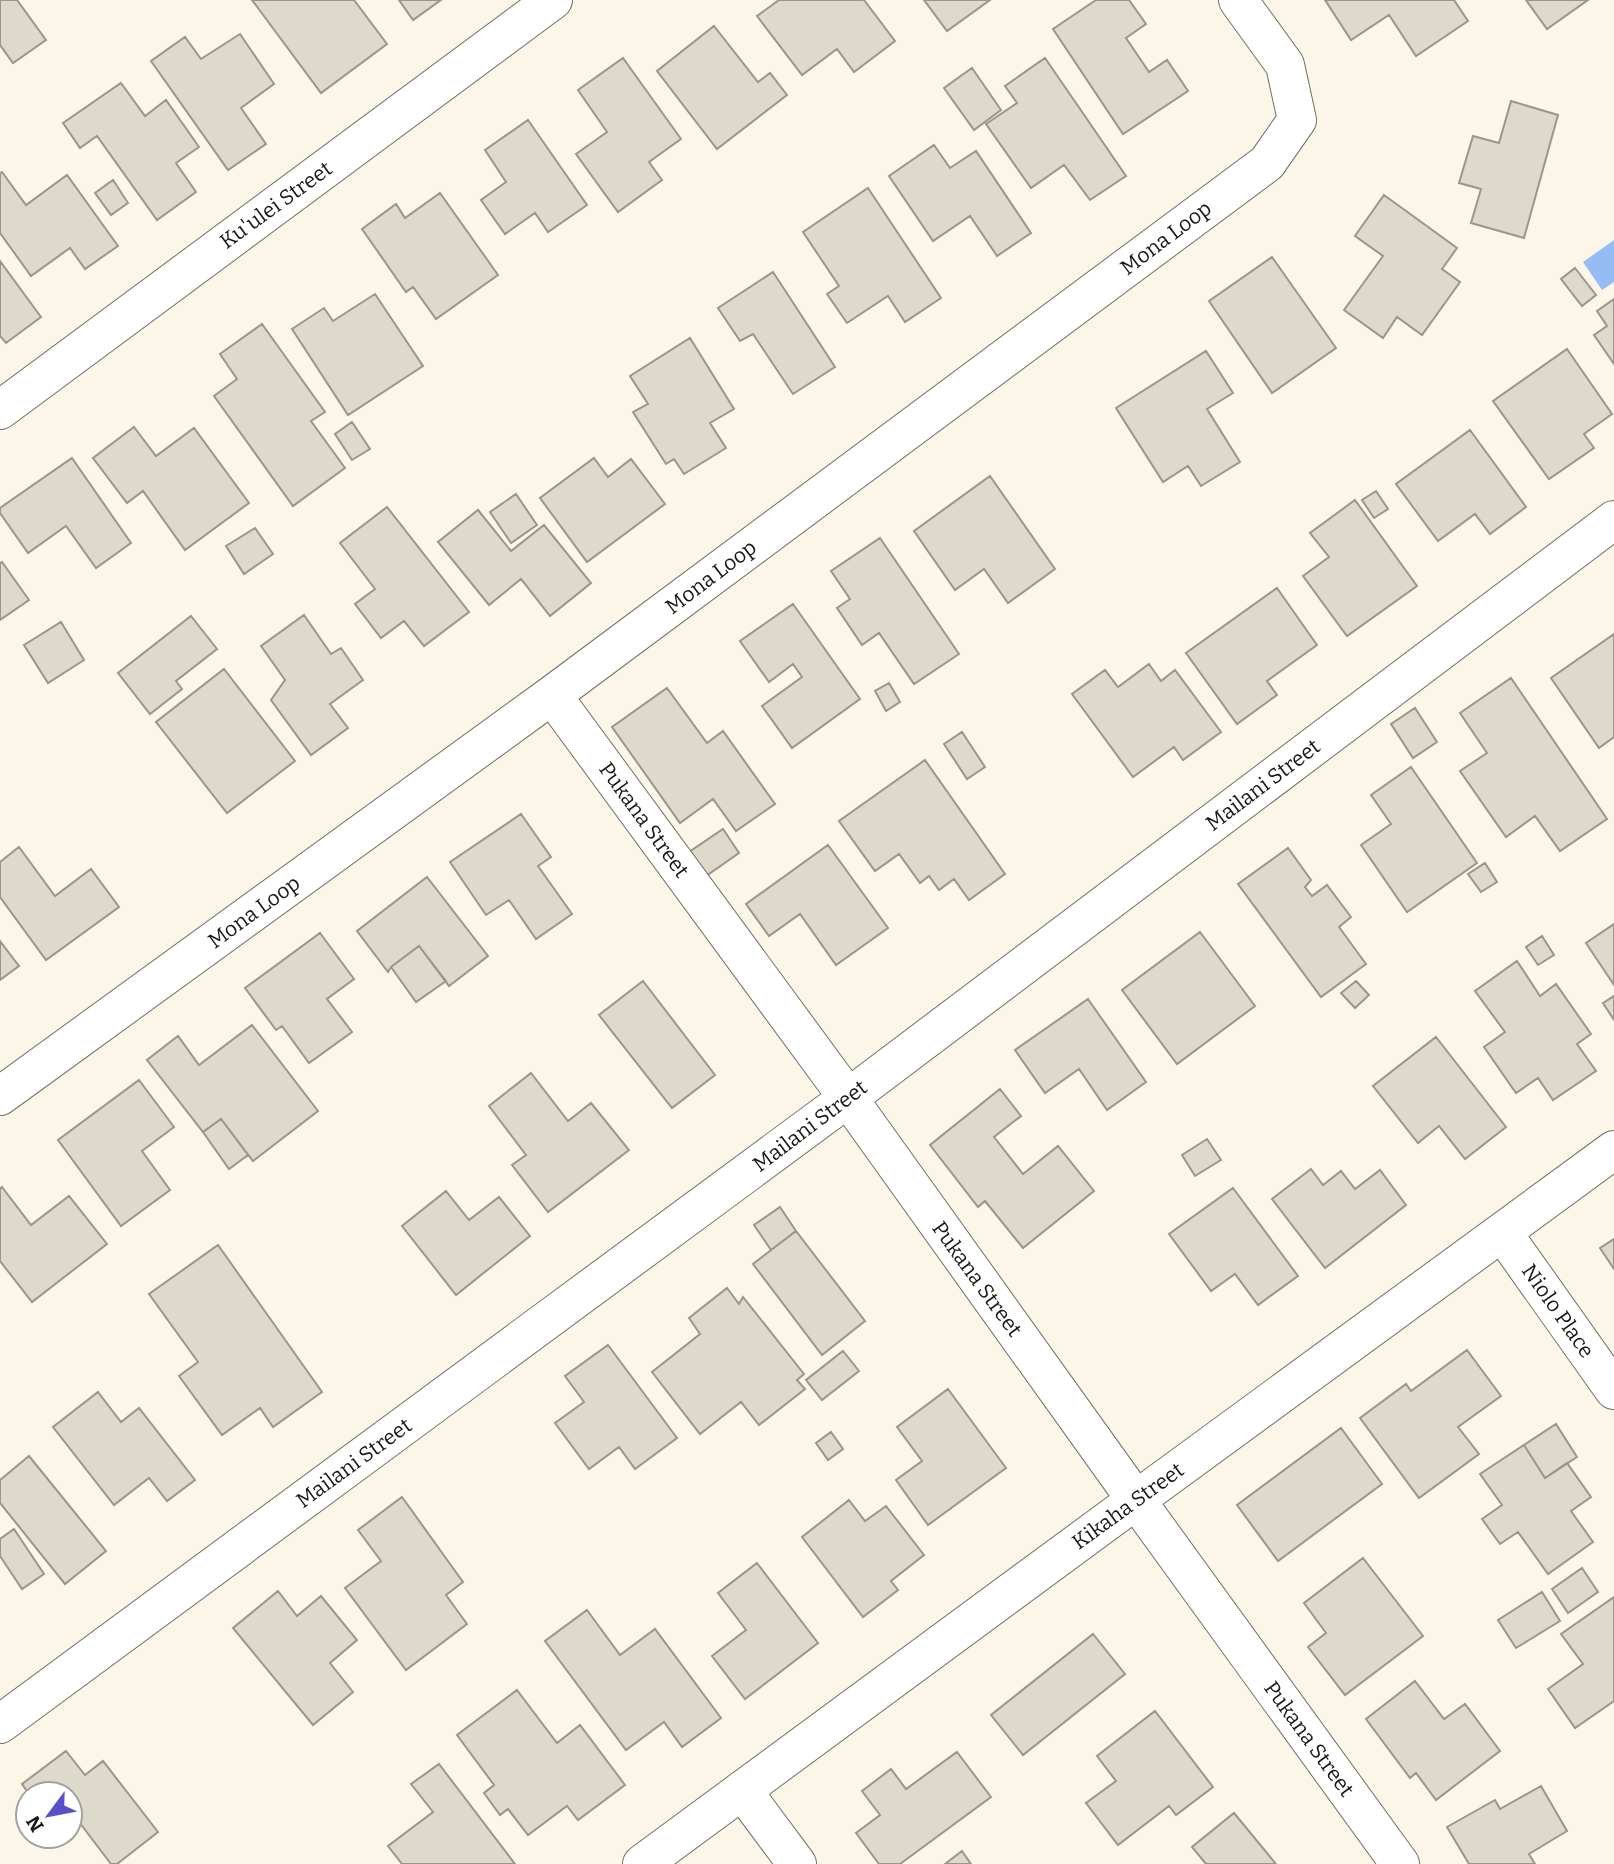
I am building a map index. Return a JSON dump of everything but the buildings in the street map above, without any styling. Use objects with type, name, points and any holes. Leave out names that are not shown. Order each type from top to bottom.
[{"type":"street","name":"Ku'ulei Street","points":[[0,410],[553,0]]},
{"type":"street","name":"Mona Loop","points":[[0,1096],[552,695],[1267,163],[1297,120],[1285,65],[1238,0]]},
{"type":"street","name":"Mailani Street","points":[[0,1724],[848,1098],[1614,520]]},
{"type":"street","name":"Pukana Street","points":[[552,695],[848,1098],[1401,1864]]},
{"type":"street","name":"Kikaha Street","points":[[642,1864],[1614,1150]]},
{"type":"street","name":"Niolo Place","points":[[1502,1232],[1614,1390]]},
{"type":"street","points":[[742,1790],[797,1864]]},
{"type":"water","points":[[1614,240],[1614,282],[1602,290],[1583,262]]}]
